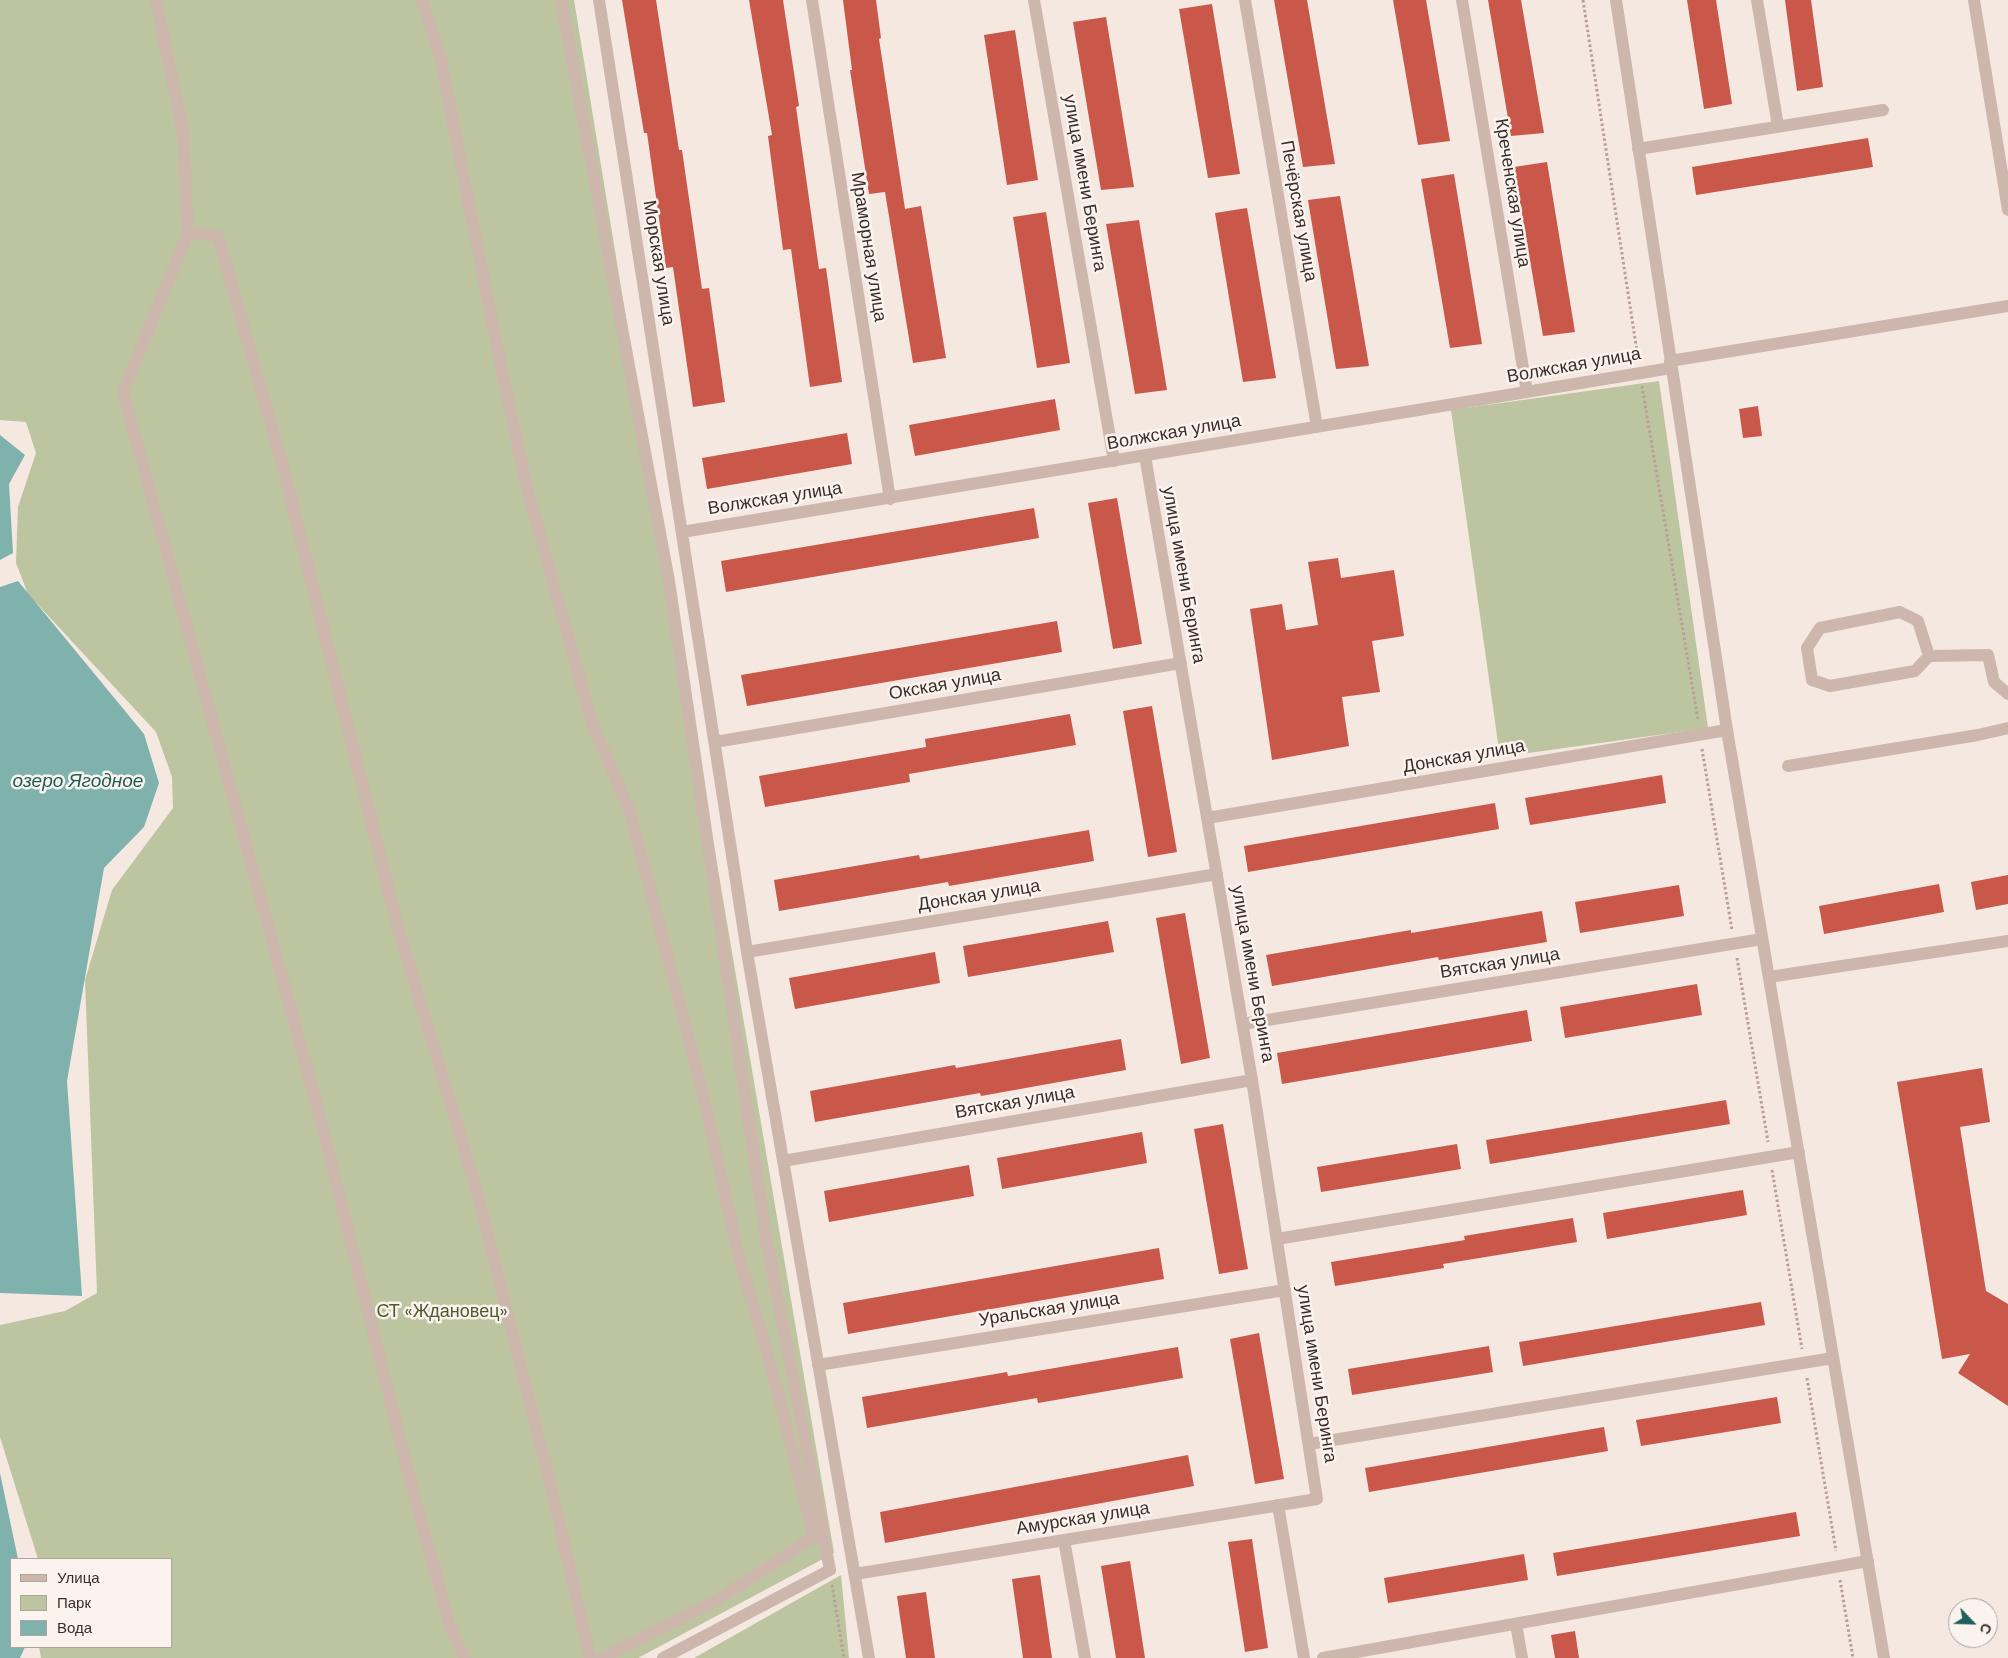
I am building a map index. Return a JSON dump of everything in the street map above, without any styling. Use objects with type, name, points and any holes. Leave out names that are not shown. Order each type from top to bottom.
[{"type":"street","points":[[156,0],[183,132],[188,233],[124,392],[317,1106],[413,1491],[451,1630],[465,1658]]},
{"type":"street","points":[[422,0],[440,56],[498,352],[527,488],[592,723],[630,812],[703,1094],[740,1257],[772,1370],[814,1537],[717,1600],[602,1658]]},
{"type":"street","points":[[561,0],[668,581],[767,1243],[830,1570],[663,1658]]},
{"type":"street","name":"Морская улица","points":[[598,0],[716,742],[747,952],[869,1658]]},
{"type":"street","name":"Мраморная улица","points":[[812,0],[890,499]]},
{"type":"street","name":"улица имени Беринга","points":[[1034,0],[1114,461]]},
{"type":"street","name":"Печёрская улица","points":[[1245,0],[1317,427]]},
{"type":"street","name":"Креченская улица","points":[[1462,0],[1527,392]]},
{"type":"street","points":[[1616,0],[1728,730],[1884,1658]]},
{"type":"street","points":[[1757,0],[1778,126]]},
{"type":"street","points":[[1974,0],[2008,210]]},
{"type":"street","points":[[1638,149],[1883,110]]},
{"type":"street","points":[[188,233],[218,236],[260,384],[283,468],[398,928],[476,1188],[550,1482],[590,1658]]},
{"type":"street","name":"Волжская улица","points":[[682,532],[890,499],[1640,373],[1671,364],[2008,306]]},
{"type":"street","name":"улица имени Беринга","points":[[1145,456],[1243,1024],[1318,1499]]},
{"type":"street","points":[[1929,656],[1918,621],[1900,612],[1820,628],[1807,648],[1812,680],[1830,686],[1915,671],[1929,656],[1988,655],[1994,682],[2008,694]]},
{"type":"street","name":"Окская улица","points":[[716,742],[1181,663]]},
{"type":"street","points":[[1788,766],[1978,735],[2008,728]]},
{"type":"street","name":"Донская улица","points":[[1207,818],[1728,730]]},
{"type":"street","name":"Донская улица","points":[[747,952],[1217,874]]},
{"type":"street","name":"Вятская улица","points":[[1243,1024],[1762,939]]},
{"type":"street","points":[[1769,977],[2008,941]]},
{"type":"street","name":"Вятская улица","points":[[783,1161],[1252,1080]]},
{"type":"street","points":[[1277,1239],[1799,1152]]},
{"type":"street","name":"Уральская улица","points":[[818,1365],[1285,1290]]},
{"type":"street","points":[[1309,1444],[1833,1358]]},
{"type":"street","name":"Амурская улица","points":[[855,1574],[1318,1499]]},
{"type":"street","points":[[1278,1505],[1304,1658]]},
{"type":"street","points":[[1064,1540],[1086,1658]]},
{"type":"street","points":[[1323,1658],[1868,1561]]},
{"type":"street","points":[[1516,1624],[1522,1658]]},
{"type":"path","points":[[1584,0],[1640,373],[1853,1658]]},
{"type":"path","points":[[830,1570],[844,1658]]},
{"type":"green space","name":"СТ «Ждановец»","points":[[0,0],[574,0],[669,581],[834,1553],[638,1658],[41,1658],[39,1648],[172,1648],[172,1558],[38,1558],[0,1437],[0,1325],[65,1311],[97,1293],[85,980],[112,890],[173,808],[172,777],[156,732],[28,594],[16,563],[18,507],[36,453],[26,422],[0,420]]},
{"type":"green space","points":[[1659,381],[1708,728],[1500,757],[1451,410]]},
{"type":"green space","points":[[841,1575],[849,1658],[694,1658]]},
{"type":"water","points":[[0,435],[25,455],[9,484],[13,553],[0,560]]},
{"type":"water","name":"озеро Ягодное","points":[[18,581],[144,734],[159,783],[144,827],[104,868],[67,1081],[82,1296],[0,1293],[0,587]]},
{"type":"water","points":[[0,1473],[18,1558],[10,1558],[10,1648],[25,1648],[20,1658],[0,1658]]},
{"type":"building","points":[[622,0],[656,0],[679,150],[682,150],[702,289],[709,288],[725,402],[693,407],[673,267],[666,268],[647,133],[644,133]]},
{"type":"building","points":[[749,0],[783,0],[799,106],[796,107],[819,269],[826,268],[842,382],[810,387],[791,249],[783,250],[768,136],[772,135]]},
{"type":"building","points":[[843,0],[876,0],[881,38],[879,39],[905,209],[921,206],[946,358],[913,363],[885,192],[869,194],[850,70],[852,70]]},
{"type":"building","points":[[1274,0],[1307,0],[1335,164],[1303,167]]},
{"type":"building","points":[[1393,0],[1426,0],[1450,141],[1418,145]]},
{"type":"building","points":[[1488,0],[1521,0],[1544,133],[1511,136]]},
{"type":"building","points":[[1687,0],[1716,0],[1732,104],[1704,109]]},
{"type":"building","points":[[1785,0],[1811,0],[1823,87],[1797,91]]},
{"type":"building","points":[[1212,4],[1240,174],[1208,178],[1179,9]]},
{"type":"building","points":[[1106,17],[1134,187],[1101,190],[1073,22]]},
{"type":"building","points":[[1015,30],[1038,180],[1007,185],[984,35]]},
{"type":"building","points":[[1868,138],[1873,167],[1696,195],[1692,167]]},
{"type":"building","points":[[1547,162],[1575,332],[1543,336],[1514,167]]},
{"type":"building","points":[[1454,174],[1482,344],[1450,348],[1421,179]]},
{"type":"building","points":[[1340,196],[1369,366],[1336,369],[1308,200]]},
{"type":"building","points":[[1247,208],[1276,378],[1243,382],[1215,213]]},
{"type":"building","points":[[1046,212],[1070,363],[1037,368],[1013,217]]},
{"type":"building","points":[[1139,220],[1167,390],[1135,394],[1106,224]]},
{"type":"building","points":[[1055,399],[1060,430],[915,456],[909,425]]},
{"type":"building","points":[[1758,406],[1762,436],[1743,438],[1739,409]]},
{"type":"building","points":[[847,433],[852,464],[707,489],[702,458]]},
{"type":"building","points":[[1117,498],[1142,644],[1113,649],[1088,503]]},
{"type":"building","points":[[1034,508],[1039,538],[726,592],[721,561]]},
{"type":"building","points":[[1338,558],[1341,578],[1394,570],[1404,636],[1372,641],[1380,692],[1342,697],[1349,746],[1272,760],[1250,609],[1282,604],[1286,630],[1318,625],[1308,562]]},
{"type":"building","points":[[1057,621],[1062,652],[747,706],[741,675]]},
{"type":"building","points":[[1152,706],[1177,852],[1148,857],[1123,711]]},
{"type":"building","points":[[1070,714],[1076,745],[909,774],[910,782],[765,807],[759,776],[926,747],[925,739]]},
{"type":"building","points":[[1662,775],[1666,803],[1530,825],[1525,798]]},
{"type":"building","points":[[1495,803],[1499,829],[1248,872],[1244,846]]},
{"type":"building","points":[[1089,830],[1094,861],[949,886],[948,882],[779,911],[774,880],[919,855],[920,859]]},
{"type":"building","points":[[2008,875],[2008,904],[1976,910],[1971,882]]},
{"type":"building","points":[[1939,884],[1944,912],[1824,934],[1819,906]]},
{"type":"building","points":[[1679,885],[1684,916],[1580,933],[1575,902]]},
{"type":"building","points":[[1542,911],[1547,942],[1439,960],[1438,957],[1272,986],[1266,955],[1411,930],[1411,933]]},
{"type":"building","points":[[1185,913],[1210,1058],[1181,1064],[1156,918]]},
{"type":"building","points":[[1108,921],[1114,952],[968,977],[963,946]]},
{"type":"building","points":[[935,952],[940,983],[795,1009],[789,978]]},
{"type":"building","points":[[1697,984],[1702,1015],[1565,1038],[1560,1007]]},
{"type":"building","points":[[1527,1010],[1532,1041],[1282,1084],[1277,1053]]},
{"type":"building","points":[[1121,1039],[1126,1070],[981,1096],[980,1093],[815,1122],[810,1091],[955,1065],[956,1068]]},
{"type":"building","points":[[1982,1068],[1990,1122],[1960,1127],[1986,1291],[2008,1304],[2008,1406],[1958,1373],[1970,1354],[1942,1359],[1897,1082]]},
{"type":"building","points":[[1726,1100],[1730,1124],[1490,1164],[1486,1140]]},
{"type":"building","points":[[1223,1124],[1248,1269],[1219,1274],[1194,1129]]},
{"type":"building","points":[[1142,1132],[1147,1163],[1002,1189],[997,1158]]},
{"type":"building","points":[[1457,1144],[1461,1169],[1321,1192],[1317,1167]]},
{"type":"building","points":[[969,1165],[974,1196],[829,1222],[824,1191]]},
{"type":"building","points":[[1743,1190],[1747,1215],[1607,1239],[1603,1213]]},
{"type":"building","points":[[1573,1218],[1577,1242],[1443,1264],[1444,1268],[1335,1286],[1331,1262],[1465,1240],[1464,1236]]},
{"type":"building","points":[[1159,1248],[1164,1279],[848,1334],[843,1303]]},
{"type":"building","points":[[1761,1302],[1765,1325],[1523,1366],[1519,1342]]},
{"type":"building","points":[[1259,1333],[1284,1479],[1255,1484],[1230,1339]]},
{"type":"building","points":[[1489,1346],[1493,1372],[1352,1395],[1348,1369]]},
{"type":"building","points":[[1178,1347],[1183,1378],[1038,1403],[1037,1398],[867,1428],[862,1397],[1007,1372],[1008,1376]]},
{"type":"building","points":[[1777,1397],[1781,1423],[1641,1446],[1636,1420]]},
{"type":"building","points":[[1604,1427],[1608,1451],[1369,1492],[1365,1468]]},
{"type":"building","points":[[1188,1455],[1194,1486],[885,1543],[880,1512]]},
{"type":"building","points":[[1796,1512],[1800,1536],[1557,1576],[1553,1553]]},
{"type":"building","points":[[1252,1539],[1268,1648],[1245,1652],[1228,1542]]},
{"type":"building","points":[[1524,1554],[1528,1580],[1388,1603],[1384,1578]]},
{"type":"building","points":[[1130,1561],[1145,1658],[1116,1658],[1101,1566]]},
{"type":"building","points":[[1040,1575],[1052,1658],[1023,1658],[1012,1579]]},
{"type":"building","points":[[926,1592],[935,1658],[906,1658],[897,1596]]},
{"type":"building","points":[[1575,1631],[1579,1658],[1555,1658],[1551,1635]]}]
